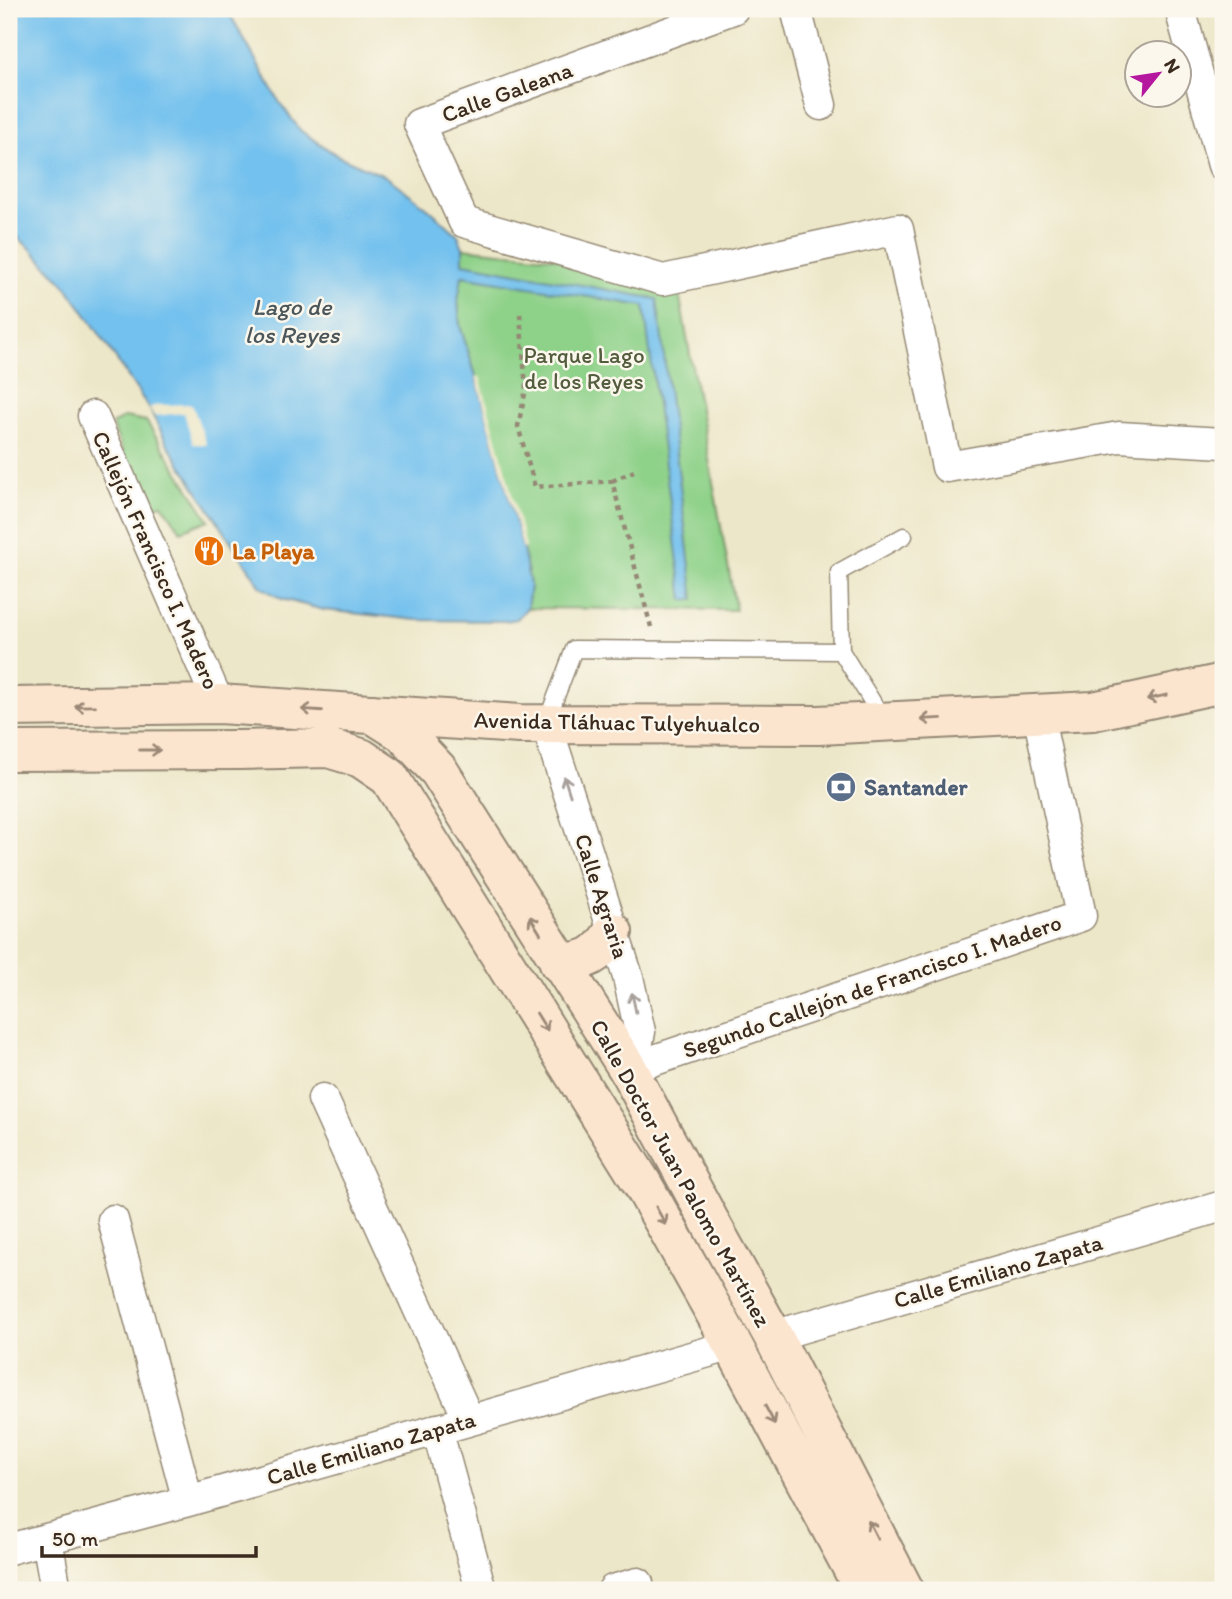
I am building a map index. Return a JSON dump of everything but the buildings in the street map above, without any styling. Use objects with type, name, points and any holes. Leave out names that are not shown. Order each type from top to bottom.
[{"type":"street","name":"Calle Galeana","points":[[733,9],[419,124],[464,222],[663,280],[898,229],[947,467],[1119,437],[1223,443]]},
{"type":"street","points":[[796,9],[821,105]]},
{"type":"street","points":[[1180,9],[1223,165]]},
{"type":"street","name":"Callejón Francisco I. Madero","points":[[93,416],[219,704]]},
{"type":"street","name":"Avenida Tláhuac Tulyehualco","points":[[9,707],[219,704],[520,724],[819,725],[1093,711],[1223,683]]},
{"type":"street","name":"Calle Doctor Juan Palomo Martínez","points":[[373,714],[403,733],[439,771],[628,1069],[773,1336],[904,1590]]},
{"type":"street","name":"Segundo Callejón de Francisco I. Madero","points":[[628,1069],[1081,916],[1038,714]]},
{"type":"street","points":[[442,861],[434,826],[433,792],[439,771],[449,749],[465,732],[492,722]]},
{"type":"street","name":"Calle Agraria","points":[[546,723],[628,977],[640,1032],[628,1069]]},
{"type":"street","name":"Calle Doctor Juan Palomo Martínez","points":[[9,751],[328,748],[361,758],[389,777],[643,1185],[733,1345],[864,1590]]},
{"type":"street","points":[[559,962],[586,959],[597,953],[613,932]]},
{"type":"street","points":[[323,1099],[469,1420]]},
{"type":"street","name":"Calle Emiliano Zapata","points":[[773,1336],[1223,1206]]},
{"type":"street","points":[[113,1220],[188,1501]]},
{"type":"street","name":"Calle Emiliano Zapata","points":[[9,1549],[188,1501],[733,1345]]},
{"type":"street","points":[[437,1429],[481,1590]]},
{"type":"street","points":[[47,1539],[56,1590]]},
{"type":"lane","points":[[884,721],[841,651],[839,572],[904,536]]},
{"type":"lane","points":[[546,723],[574,649],[841,651]]},
{"type":"path","points":[[520,314],[526,389],[518,426],[535,487],[612,481],[635,471]]},
{"type":"path","points":[[612,481],[656,648]]},
{"type":"green space","name":"Parque Lago de los Reyes","points":[[463,248],[675,271],[736,610],[527,608],[530,585],[523,549],[460,326],[458,301]]},
{"type":"green space","points":[[125,417],[146,421],[209,520],[181,531],[162,504],[146,509],[112,424]]},
{"type":"water","name":"Lago de los Reyes","points":[[9,9],[227,9],[280,103],[301,131],[338,156],[387,177],[429,209],[458,235],[463,248],[463,263],[657,299],[694,599],[683,600],[644,306],[462,276],[458,301],[460,326],[523,549],[530,585],[527,608],[517,619],[505,621],[417,620],[324,610],[282,599],[261,587],[167,443],[149,408],[88,317],[66,286],[9,230]]},
{"type":"pier","points":[[476,376],[480,377],[507,476],[526,547],[523,549]]},
{"type":"pier","points":[[192,404],[207,445],[193,444],[184,413],[154,416],[149,408],[157,405]]},
{"type":"place","name":"La Playa","points":[[209,551]]},
{"type":"place","name":"Santander","points":[[841,787]]}]
